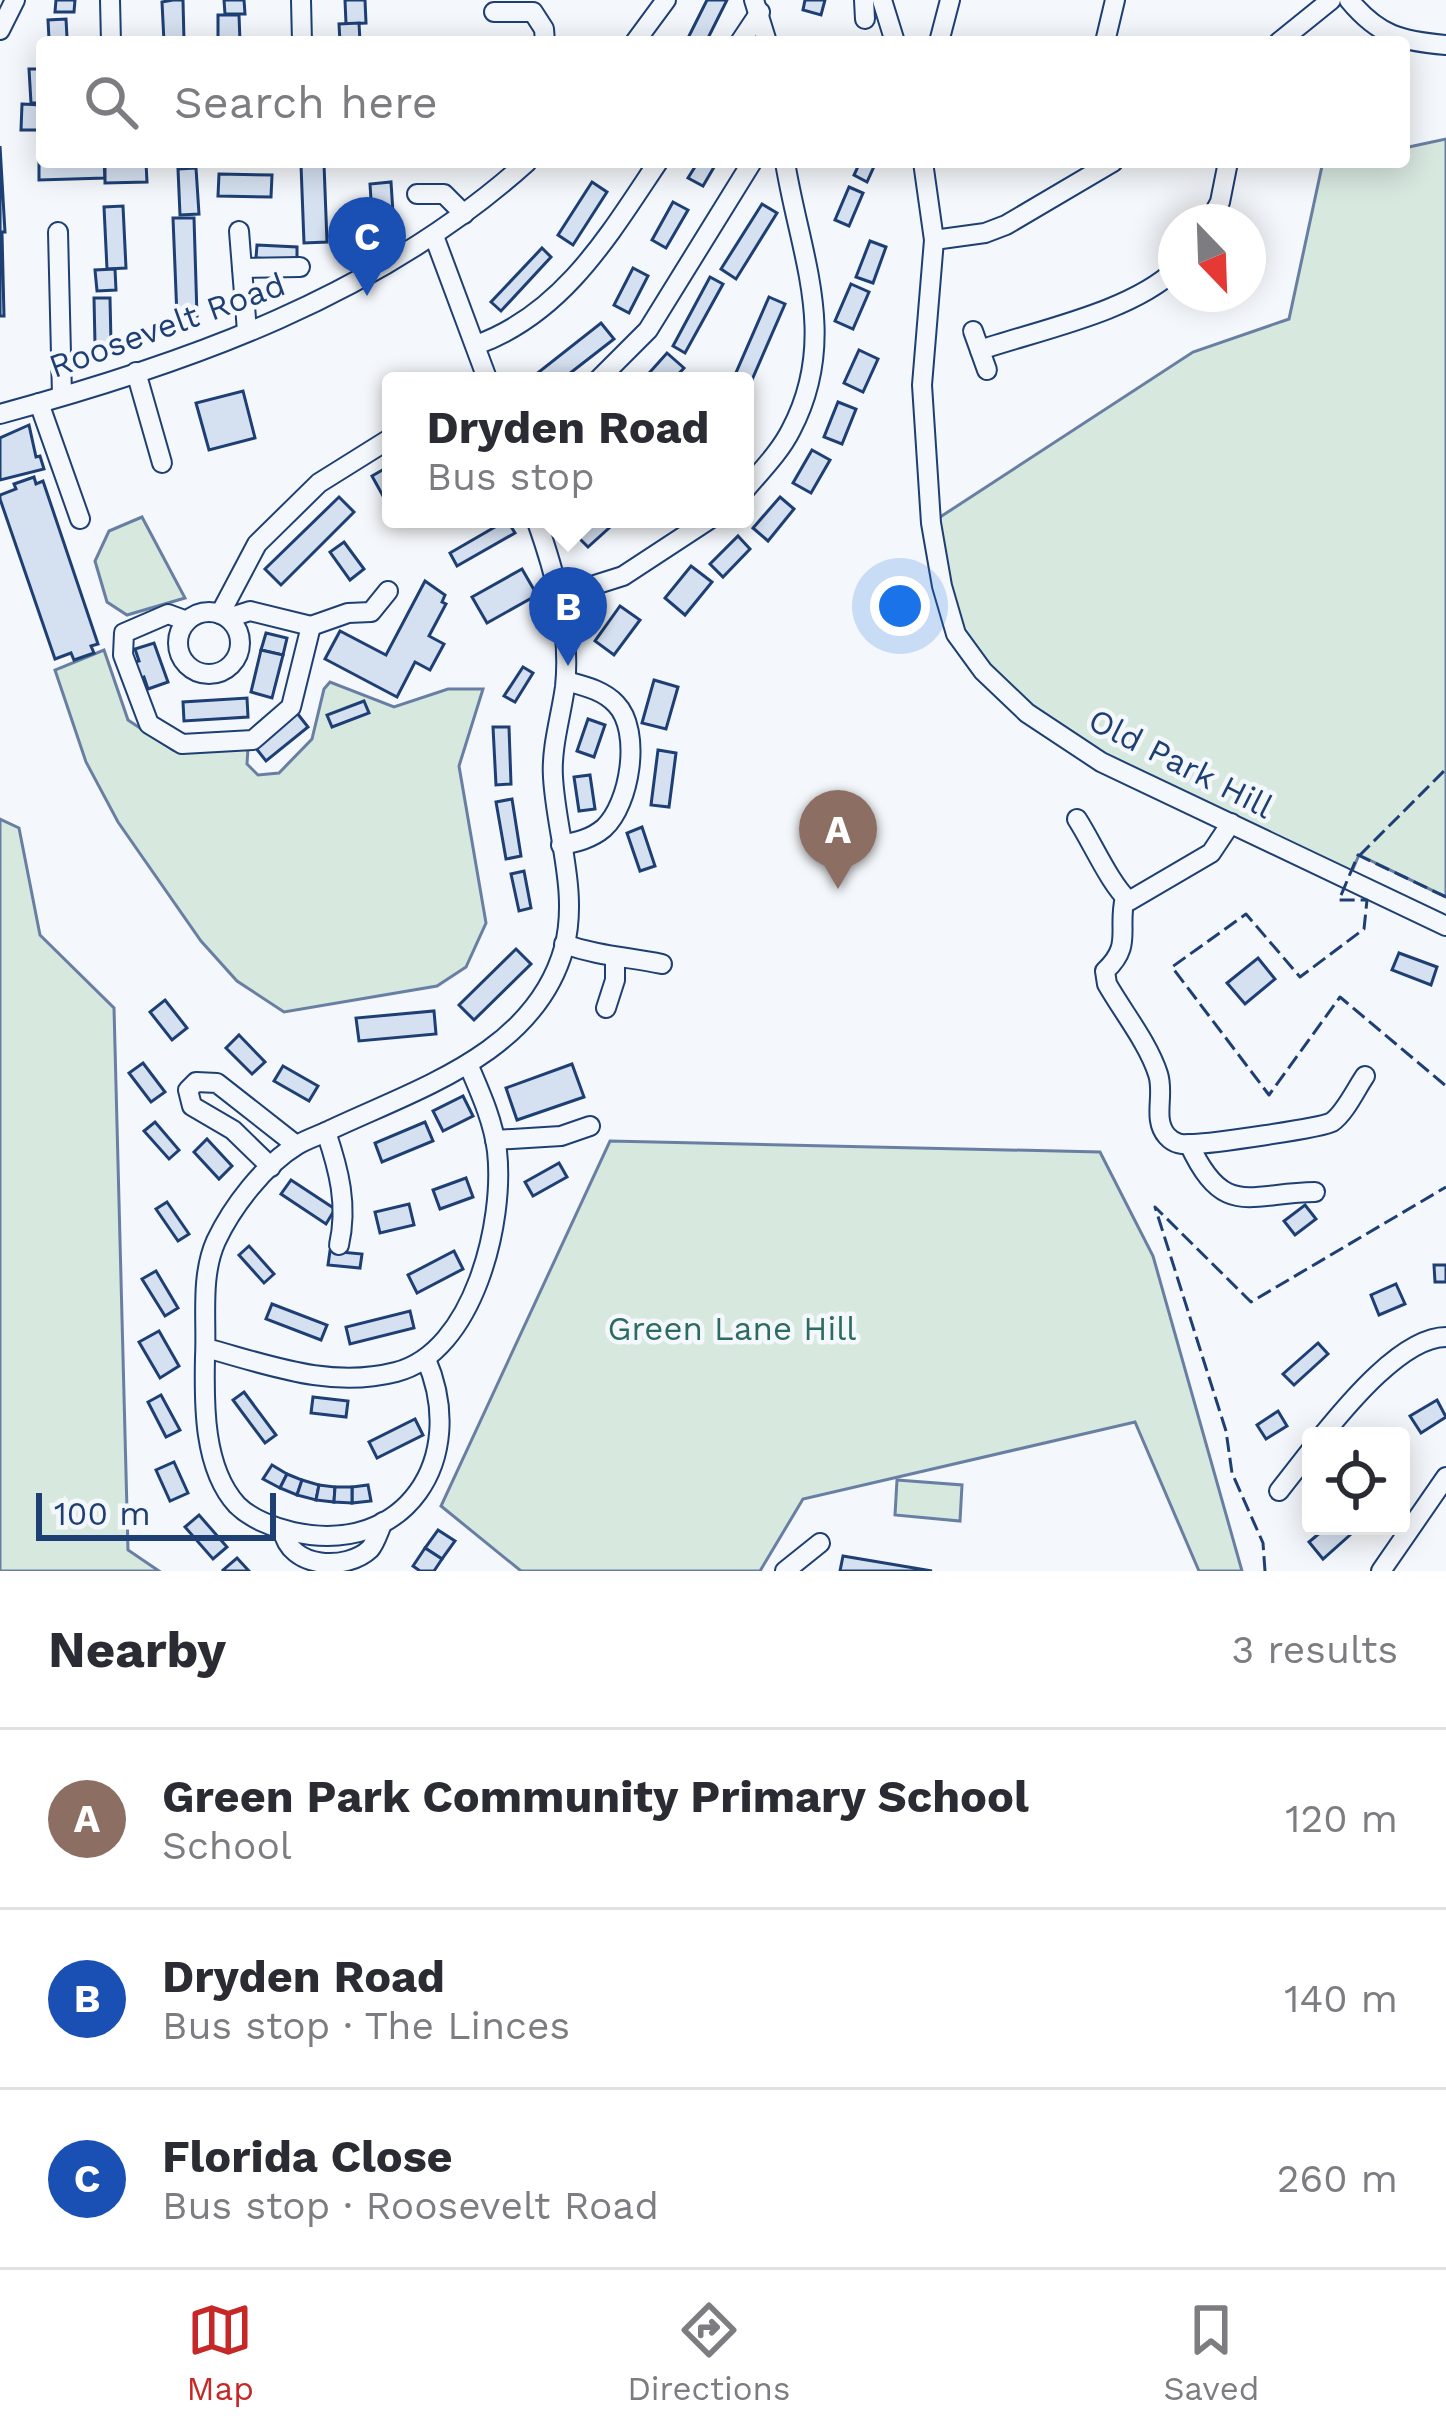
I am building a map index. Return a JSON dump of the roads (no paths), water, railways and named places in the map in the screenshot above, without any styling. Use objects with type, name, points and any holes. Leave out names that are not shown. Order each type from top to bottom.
[{"type":"street","points":[[0,30],[15,0]]},
{"type":"street","points":[[110,0],[111,36]]},
{"type":"street","points":[[301,0],[302,36]]},
{"type":"street","points":[[639,36],[666,0]]},
{"type":"street","points":[[882,0],[893,36]]},
{"type":"street","points":[[941,36],[950,0]]},
{"type":"street","points":[[1106,36],[1115,0]]},
{"type":"street","points":[[1286,36],[1331,0]]},
{"type":"street","points":[[1349,0],[1378,30],[1396,36]]},
{"type":"street","points":[[743,36],[757,6]]},
{"type":"street","points":[[757,6],[765,36]]},
{"type":"street","points":[[494,12],[533,12],[545,36]]},
{"type":"street","points":[[1410,40],[1446,44]]},
{"type":"street","name":"Roosevelt Road","points":[[0,414],[136,372],[343,292],[434,236],[520,168]]},
{"type":"street","points":[[476,345],[537,314],[577,277],[654,168]]},
{"type":"street","points":[[606,372],[648,330],[748,168]]},
{"type":"street","points":[[754,479],[789,435],[813,359],[813,291],[786,168]]},
{"type":"street","name":"Old Park Hill","points":[[928,168],[934,240],[922,385],[931,523],[956,634],[983,671],[1027,713],[1101,762],[1446,926]]},
{"type":"street","points":[[934,240],[1006,225],[1103,168]]},
{"type":"street","points":[[1219,204],[1227,168]]},
{"type":"street","points":[[741,180],[763,170],[780,175],[790,186]]},
{"type":"street","points":[[417,194],[444,194],[464,214]]},
{"type":"street","points":[[239,231],[247,331]]},
{"type":"street","points":[[58,232],[62,395]]},
{"type":"street","points":[[434,236],[485,372]]},
{"type":"street","points":[[242,268],[300,267]]},
{"type":"street","points":[[980,350],[1121,302],[1158,283]]},
{"type":"street","points":[[973,331],[987,370]]},
{"type":"street","points":[[136,372],[162,463]]},
{"type":"street","points":[[39,404],[80,519]]},
{"type":"street","points":[[224,616],[257,544],[319,483],[382,444]]},
{"type":"street","points":[[427,1359],[442,1432],[428,1479],[399,1513],[339,1537],[283,1530],[238,1506],[223,1480],[206,1420],[204,1295],[215,1244],[239,1202],[296,1145],[497,1046],[531,1015],[564,944],[568,885],[552,772],[566,681],[560,596],[539,528]]},
{"type":"street","points":[[560,596],[623,576],[696,528]]},
{"type":"street","points":[[224,616],[238,632],[239,650],[224,670],[207,674],[190,668],[180,654],[178,636],[187,621],[202,612],[224,616],[250,611],[310,626],[348,613],[370,621],[388,591]]},
{"type":"street","points":[[187,621],[172,614],[150,620],[124,633],[122,643],[128,674],[149,724],[182,744],[253,740],[291,707],[310,626]]},
{"type":"street","points":[[561,845],[581,842],[608,825],[625,784],[628,760],[626,719],[617,705],[598,691],[566,681]]},
{"type":"street","points":[[1077,819],[1116,889],[1129,901],[1210,853],[1231,823]]},
{"type":"street","points":[[1125,897],[1120,957],[1105,971],[1107,984],[1160,1078],[1158,1117],[1163,1132],[1175,1143],[1331,1122],[1366,1076]]},
{"type":"street","points":[[564,944],[615,959],[624,956],[662,964]]},
{"type":"street","points":[[605,1008],[615,980],[615,959]]},
{"type":"street","points":[[206,1348],[328,1380],[397,1372],[427,1359],[459,1323],[476,1289],[497,1209],[495,1140],[468,1064]]},
{"type":"street","points":[[272,1167],[233,1130],[192,1106],[188,1090],[196,1082],[218,1083],[296,1145]]},
{"type":"street","points":[[495,1140],[560,1136],[590,1126]]},
{"type":"street","points":[[326,1132],[340,1174],[344,1222],[339,1245]]},
{"type":"street","points":[[1189,1144],[1201,1170],[1227,1195],[1244,1201],[1315,1192]]},
{"type":"street","points":[[1329,1427],[1358,1391],[1429,1337],[1446,1337]]},
{"type":"street","points":[[1279,1491],[1302,1462]]},
{"type":"street","points":[[1381,1571],[1446,1477]]},
{"type":"street","points":[[283,1530],[297,1556],[314,1565],[334,1567],[373,1547],[383,1522]]},
{"type":"street","points":[[785,1571],[820,1544]]},
{"type":"place","name":"Florida Close","points":[[367,296]]},
{"type":"place","name":"Dryden Road","points":[[568,666]]},
{"type":"place","name":"Green Park Community Primary School","points":[[838,889]]},
{"type":"park label","name":"Green Lane Hill","points":[[732,1328]]}]
